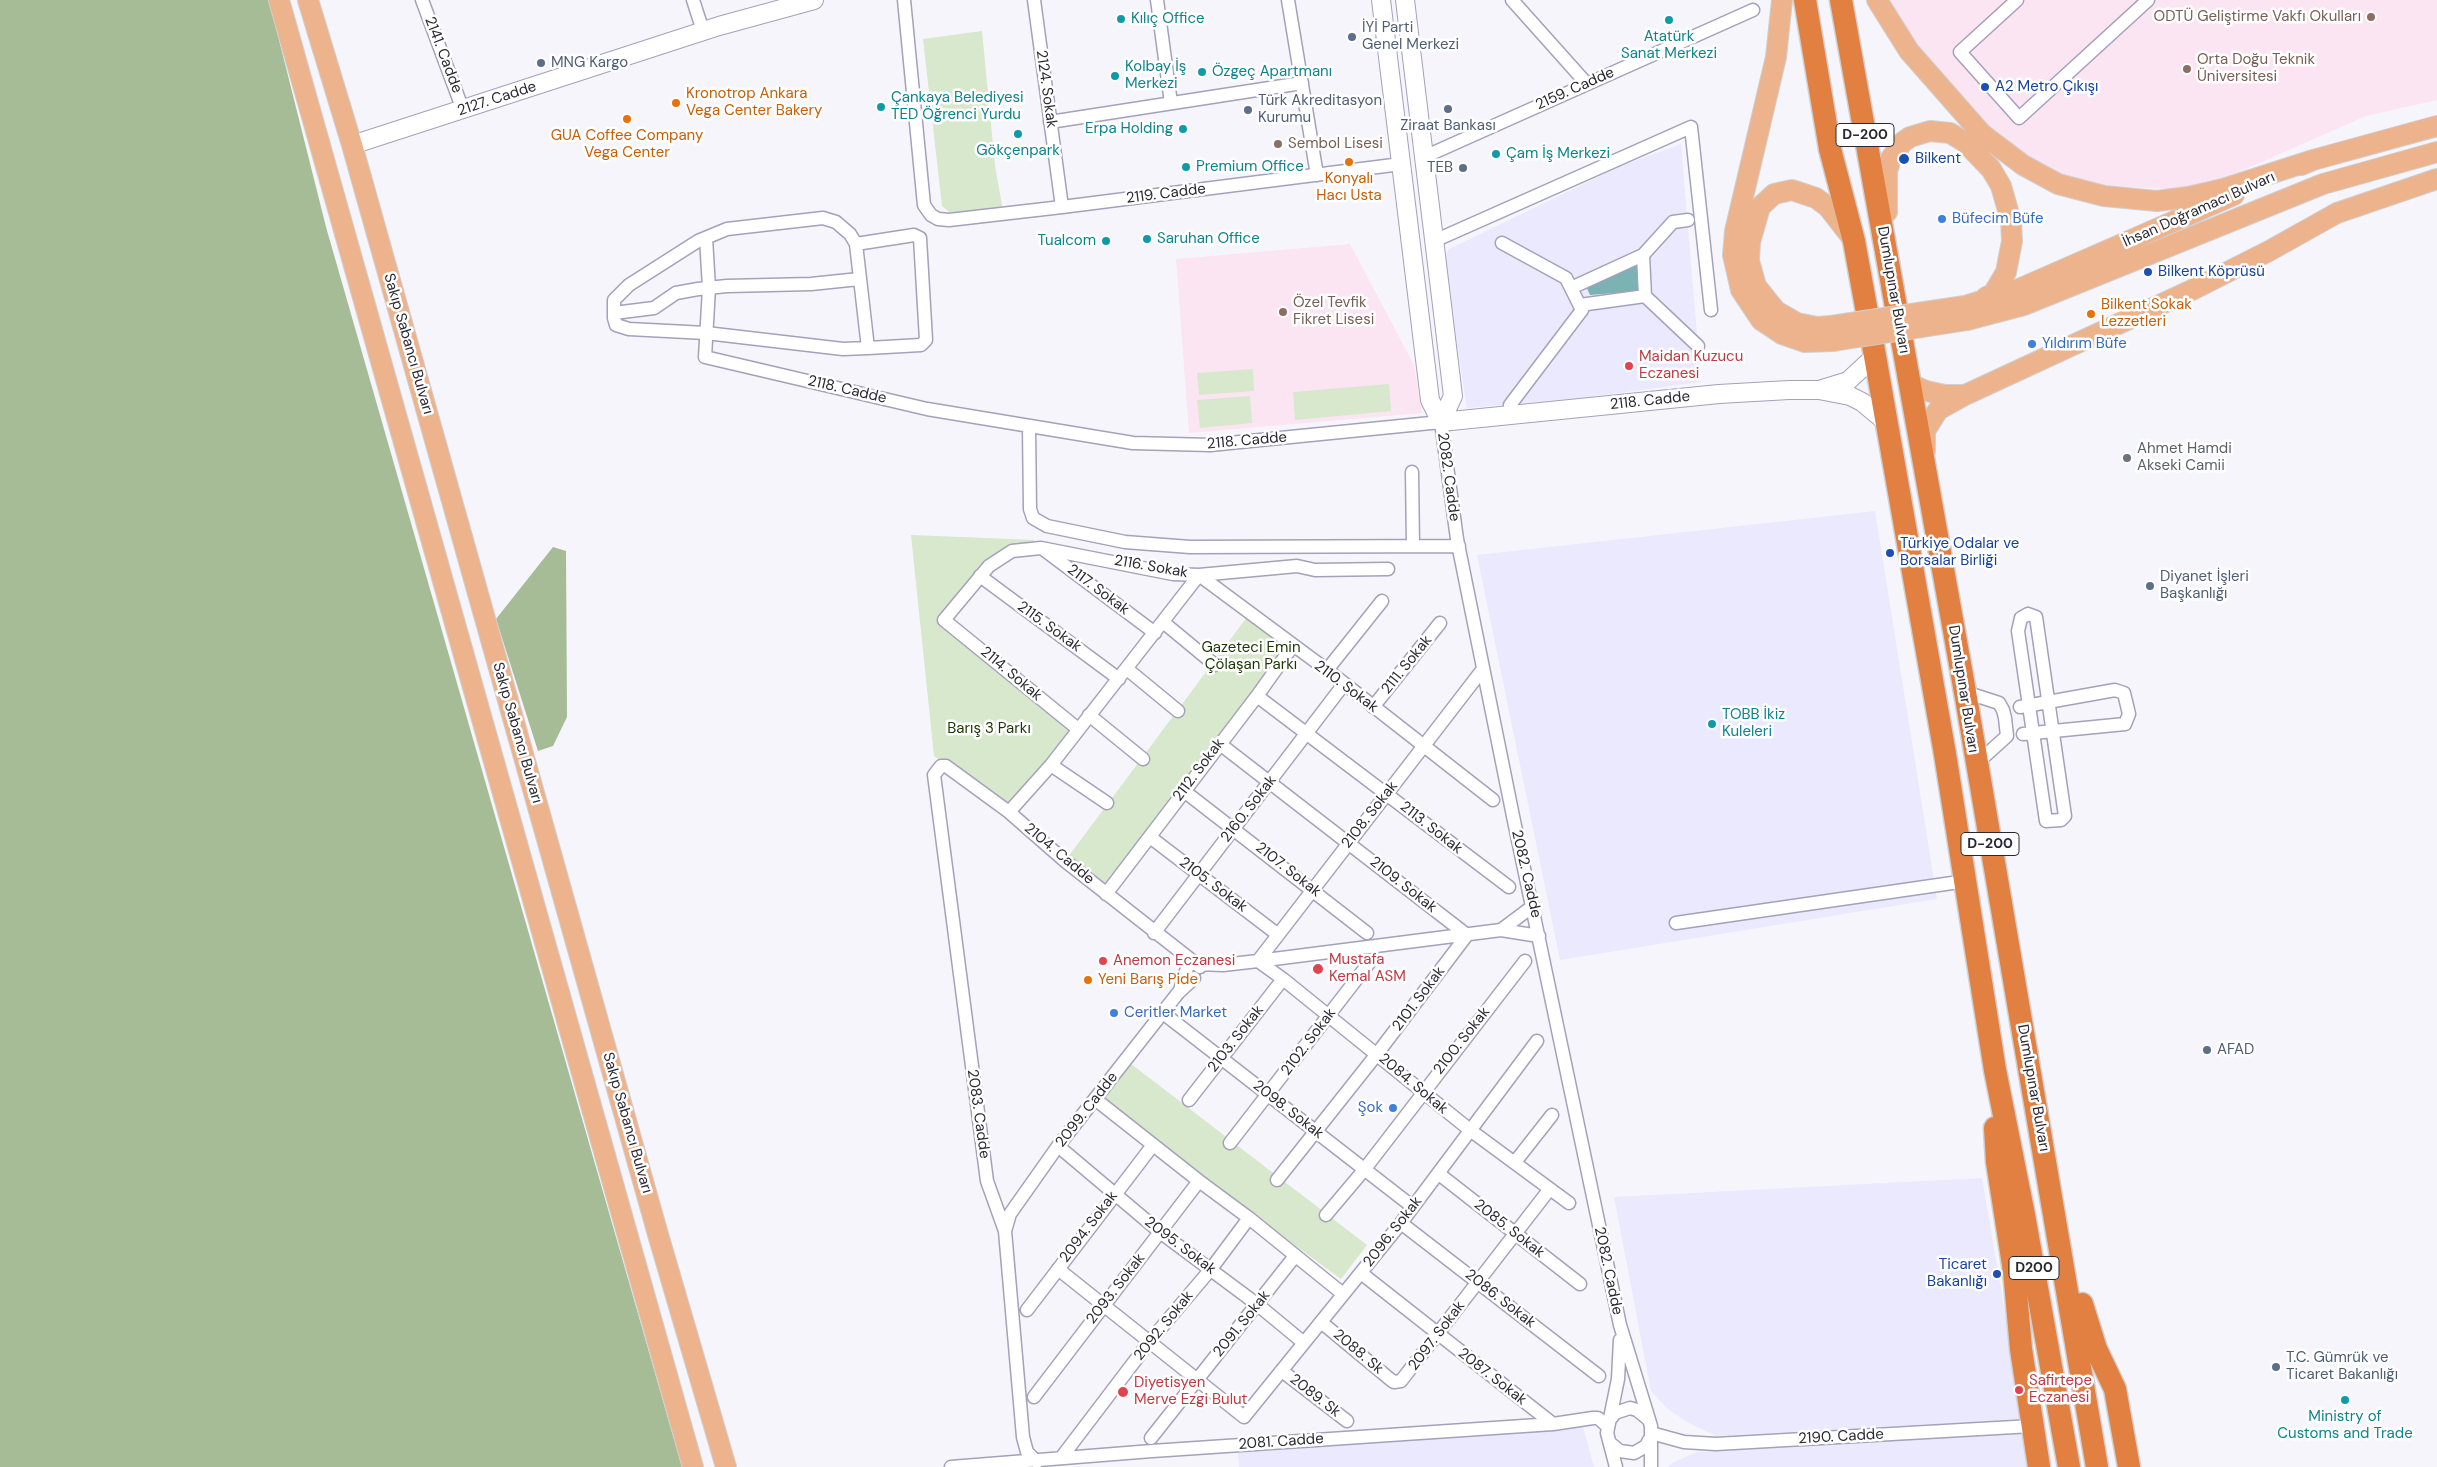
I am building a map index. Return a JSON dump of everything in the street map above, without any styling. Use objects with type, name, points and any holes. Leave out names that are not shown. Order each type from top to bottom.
[{"type":"highway","name":"Dumlupınar Bulvarı","points":[[1805,0],[1830,149],[1854,240],[1875,356],[1966,880],[1995,1070],[2024,1215],[2069,1467]]},
{"type":"highway","name":"Dumlupınar Bulvarı","points":[[1841,0],[1965,692],[2098,1467]]},
{"type":"highway","name":"Dumlupınar Bulvarı","points":[[1995,1070],[1994,1098],[1997,1162],[2014,1271],[2020,1349],[2040,1467]]},
{"type":"highway","points":[[2055,1209],[2092,1335],[2115,1389],[2129,1467]]},
{"type":"highway","points":[[2014,1271],[2037,1377],[2053,1467]]},
{"type":"highway","name":"Dumlupınar Bulvarı","points":[[2082,1378],[2101,1413],[2112,1467]]},
{"type":"main road","name":"Sakıp Sabancı Bulvarı","points":[[279,0],[693,1467]]},
{"type":"main road","name":"Sakıp Sabancı Bulvarı","points":[[308,0],[352,146],[656,1228],[726,1467]]},
{"type":"main road","points":[[1782,0],[1776,57],[1735,231],[1733,256],[1741,290],[1761,320],[1782,334],[1805,342],[1832,334],[2024,305],[2323,184],[2437,152]]},
{"type":"main road","points":[[1877,0],[1910,51],[1982,134],[2023,165],[2058,184],[2104,196],[2157,201],[2188,197],[2223,189],[2313,160]]},
{"type":"main road","name":"İhsan Doğramacı Bulvarı","points":[[1966,313],[2313,160],[2437,126]]},
{"type":"main road","points":[[1889,269],[1886,188],[1891,158],[1897,149],[1910,137],[1930,131],[1950,133],[1978,154],[1991,169],[2001,186],[2011,221],[2010,258],[2001,283],[1993,294],[1966,313]]},
{"type":"main road","points":[[1926,480],[1924,431],[1938,410],[1965,395],[2194,289],[2269,251],[2337,213],[2437,179]]},
{"type":"main road","points":[[1832,334],[1796,323],[1776,311],[1756,286],[1749,261],[1750,242],[1760,207],[1774,194],[1792,190],[1816,198],[1828,207],[1854,240]]},
{"type":"main road","points":[[1910,384],[1926,391],[1945,395],[1965,395]]},
{"type":"street","name":"2141. Cadde","points":[[422,0],[463,110]]},
{"type":"street","points":[[693,0],[703,31]]},
{"type":"street","name":"2127. Cadde","points":[[352,146],[703,31],[814,0]]},
{"type":"street","name":"2119. Cadde","points":[[904,0],[924,205],[931,215],[938,219],[949,220],[1062,207],[1401,164]]},
{"type":"street","name":"2124. Sokak","points":[[1034,0],[1062,207]]},
{"type":"street","points":[[1157,0],[1171,103]]},
{"type":"street","points":[[1288,0],[1317,174]]},
{"type":"street","points":[[1381,0],[1430,400],[1441,422]]},
{"type":"street","points":[[1405,0],[1453,396],[1441,422]]},
{"type":"street","points":[[1512,0],[1587,84]]},
{"type":"street","points":[[2017,0],[1960,52],[2019,118],[2148,0]]},
{"type":"street","name":"2159. Cadde","points":[[1424,157],[1753,10]]},
{"type":"street","points":[[1050,122],[1302,83]]},
{"type":"street","points":[[1412,251],[1691,128],[1711,310]]},
{"type":"street","points":[[1401,164],[1424,157]]},
{"type":"street","points":[[856,244],[914,235],[920,238],[926,340],[921,345],[868,348],[843,349],[706,333],[620,327],[616,325],[614,313],[614,300],[629,285],[706,238],[727,229],[822,218],[836,222],[850,234],[856,244],[868,348]]},
{"type":"street","points":[[1571,288],[1643,255],[1673,222],[1688,220]]},
{"type":"street","points":[[1478,222],[1490,229]]},
{"type":"street","points":[[706,238],[708,288],[706,333]]},
{"type":"street","points":[[1502,242],[1566,278],[1582,310],[1510,405]]},
{"type":"street","points":[[1643,255],[1645,296],[1698,346]]},
{"type":"street","points":[[614,313],[654,308],[676,293],[708,288],[811,284],[859,279]]},
{"type":"street","points":[[1580,304],[1645,296]]},
{"type":"street","name":"2118. Cadde","points":[[706,333],[705,357],[927,409],[1029,428],[1134,443],[1186,445],[1236,443],[1719,394],[1819,390]]},
{"type":"street","points":[[1819,390],[1848,381],[1875,356]]},
{"type":"street","points":[[1819,390],[1850,396],[1862,402],[1885,421]]},
{"type":"street","name":"2082. Cadde","points":[[1441,422],[1459,546],[1482,669],[1620,1325],[1648,1419],[1651,1467]]},
{"type":"street","points":[[1029,428],[1030,509],[1034,518],[1047,526],[1125,542],[1190,547],[1459,546]]},
{"type":"street","points":[[1412,472],[1413,546]]},
{"type":"street","name":"2116. Sokak","points":[[944,620],[989,566],[1012,551],[1041,548],[1173,574],[1199,575],[1298,566],[1315,570],[1388,569]]},
{"type":"street","name":"2117. Sokak","points":[[1041,548],[1155,633]]},
{"type":"street","points":[[1009,812],[1051,765],[1199,575]]},
{"type":"street","name":"2110. Sokak","points":[[1199,575],[1292,647],[1327,670],[1493,800]]},
{"type":"street","name":"2115. Sokak","points":[[980,576],[1123,674]]},
{"type":"street","points":[[1327,670],[1382,601]]},
{"type":"street","points":[[2028,614],[2036,617],[2065,816],[2061,820],[2046,820],[2024,706],[2018,631],[2021,618],[2028,614]]},
{"type":"street","name":"2114. Sokak","points":[[944,620],[1078,729]]},
{"type":"street","points":[[1163,622],[1215,665]]},
{"type":"street","name":"2111. Sokak","points":[[1373,706],[1440,623]]},
{"type":"street","name":"2112. Sokak","points":[[1106,894],[1257,696],[1292,647]]},
{"type":"street","name":"2108. Sokak","points":[[1258,961],[1482,669]]},
{"type":"street","points":[[1123,674],[1178,711]]},
{"type":"street","name":"2160. Sokak","points":[[1154,933],[1344,684]]},
{"type":"street","points":[[2024,706],[2115,690],[2124,693],[2129,714],[2125,724],[2028,734]]},
{"type":"street","points":[[1965,692],[1999,703],[2004,710],[2008,736],[1976,764]]},
{"type":"street","name":"2113. Sokak","points":[[1257,696],[1510,887]]},
{"type":"street","points":[[1089,715],[1143,759]]},
{"type":"street","name":"2109. Sokak","points":[[1220,744],[1467,935]]},
{"type":"street","points":[[1051,765],[1107,803]]},
{"type":"street","name":"2083. Cadde","points":[[946,766],[940,766],[934,775],[987,1181],[1005,1231],[1023,1437],[1027,1452],[1037,1462]]},
{"type":"street","name":"2104. Cadde","points":[[946,766],[1009,812],[1106,894],[1154,933],[1171,944],[1193,971]]},
{"type":"street","name":"2107. Sokak","points":[[1184,791],[1367,933]]},
{"type":"street","name":"2105. Sokak","points":[[1150,837],[1277,934]]},
{"type":"street","points":[[1676,923],[1966,880]]},
{"type":"street","points":[[1502,930],[1533,906]]},
{"type":"street","points":[[1193,971],[1223,965],[1502,930],[1539,936]]},
{"type":"street","name":"2101. Sokak","points":[[1277,1180],[1316,1133],[1467,935]]},
{"type":"street","name":"2084. Sokak","points":[[1258,961],[1283,979],[1470,1130],[1515,1162],[1549,1190],[1570,1203]]},
{"type":"street","name":"2100. Sokak","points":[[1326,1215],[1364,1170],[1422,1092],[1525,961]]},
{"type":"street","name":"2102. Sokak","points":[[1230,1143],[1370,964]]},
{"type":"street","name":"2099. Cadde","points":[[1005,1231],[1010,1214],[1058,1146],[1163,1013],[1193,971]]},
{"type":"street","name":"2103. Sokak","points":[[1189,1100],[1283,979]]},
{"type":"street","name":"2098. Sokak","points":[[1163,1013],[1412,1207]]},
{"type":"street","name":"2096. Sokak","points":[[1198,1378],[1244,1417],[1402,1223],[1536,1041]]},
{"type":"street","points":[[1095,1099],[1249,1218],[1343,1294]]},
{"type":"street","points":[[1515,1162],[1552,1115]]},
{"type":"street","name":"2094. Sokak","points":[[1027,1310],[1153,1145]]},
{"type":"street","name":"2095. Sokak","points":[[1058,1146],[1160,1232],[1258,1305],[1304,1343]]},
{"type":"street","name":"2085. Sokak","points":[[1438,1174],[1580,1284]]},
{"type":"street","name":"2093. Sokak","points":[[1034,1397],[1199,1181]]},
{"type":"street","name":"2097. Sokak","points":[[1394,1382],[1403,1380],[1549,1190]]},
{"type":"street","name":"2092. Sokak","points":[[1061,1458],[1150,1342],[1211,1269],[1249,1218]]},
{"type":"street","name":"2086. Sokak","points":[[1402,1223],[1599,1376]]},
{"type":"street","name":"2091. Sokak","points":[[1150,1438],[1258,1305],[1295,1256]]},
{"type":"street","points":[[1058,1269],[1198,1378]]},
{"type":"street","name":"2087. Sokak","points":[[1361,1273],[1553,1424]]},
{"type":"street","name":"2088. Sk","points":[[1321,1322],[1394,1382]]},
{"type":"street","name":"2082. Cadde","points":[[1616,1467],[1607,1426],[1618,1379],[1620,1325]]},
{"type":"street","name":"2089. Sk","points":[[1282,1371],[1347,1421]]},
{"type":"street","points":[[1607,1426],[1610,1418],[1622,1409],[1637,1410],[1648,1419]]},
{"type":"street","name":"2081. Cadde","points":[[952,1467],[1553,1424],[1594,1418],[1598,1418],[1607,1426]]},
{"type":"street","name":"2190. Cadde","points":[[1650,1436],[1684,1442],[1716,1444],[2032,1426]]},
{"type":"street","points":[[1609,1441],[1613,1447],[1626,1453],[1640,1450],[1650,1436]]},
{"type":"shaded area","name":"Orta Doğu Teknik Üniversitesi","points":[[1886,0],[2437,0],[2437,100],[2366,116],[2232,175],[2187,190],[2096,185],[2068,178],[2037,163],[2007,142],[1971,110],[1910,37]]},
{"type":"shaded area","points":[[1681,144],[1701,382],[1589,397],[1467,408],[1443,260],[1449,249],[1621,166]]},
{"type":"shaded area","name":"Özel Tevfik Fikret Lisesi","points":[[1350,244],[1414,365],[1422,413],[1189,433],[1176,259]]},
{"type":"shaded area","name":"Türkiye Odalar ve Borsalar Birliği","points":[[1875,511],[1937,899],[1560,960],[1477,555]]},
{"type":"shaded area","points":[[1982,1178],[2023,1419],[1716,1436],[1689,1423],[1669,1410],[1651,1391],[1614,1197]]},
{"type":"shaded area","points":[[1583,1427],[1594,1467],[1239,1467],[1238,1453]]},
{"type":"shaded area","points":[[2026,1433],[2031,1467],[1668,1467],[1674,1462],[1697,1452]]},
{"type":"green space","points":[[0,0],[269,0],[326,227],[682,1467],[0,1467]]},
{"type":"green space","points":[[982,31],[995,166],[1003,211],[957,218],[942,206],[923,39]]},
{"type":"green space","points":[[1253,369],[1254,391],[1199,395],[1197,373]]},
{"type":"green space","points":[[1389,384],[1391,411],[1295,420],[1293,392]]},
{"type":"green space","points":[[1250,396],[1252,423],[1200,428],[1197,400]]},
{"type":"green space","name":"Barış 3 Parkı","points":[[911,535],[1035,540],[1011,551],[944,620],[1078,729],[1009,812],[934,756]]},
{"type":"green space","points":[[553,547],[566,551],[567,717],[553,746],[538,751],[496,619]]},
{"type":"green space","name":"Gazeteci Emin Çölaşan Parkı","points":[[1250,613],[1292,647],[1106,894],[1065,861]]},
{"type":"green space","points":[[1126,1060],[1367,1245],[1341,1279],[1095,1099]]},
{"type":"water","points":[[1638,265],[1639,291],[1590,295],[1586,286]]},
{"type":"place","name":"ODTÜ Geliştirme Vakfı Okulları","points":[[2371,17]]},
{"type":"place","name":"Kılıç Office","points":[[1121,19]]},
{"type":"place","name":"Atatürk Sanat Merkezi","points":[[1669,20]]},
{"type":"place","name":"İYİ Parti Genel Merkezi","points":[[1352,37]]},
{"type":"place","name":"MNG Kargo","points":[[541,63]]},
{"type":"place","name":"Orta Doğu Teknik Üniversitesi","points":[[2187,69]]},
{"type":"place","name":"Özgeç Apartmanı","points":[[1202,72]]},
{"type":"place","name":"Kolbay İş Merkezi","points":[[1115,76]]},
{"type":"place","name":"A2 Metro Çıkışı","points":[[1985,87]]},
{"type":"place","name":"Kronotrop Ankara Vega Center Bakery","points":[[676,103]]},
{"type":"place","name":"Çankaya Belediyesi TED Öğrenci Yurdu","points":[[881,107]]},
{"type":"place","name":"Ziraat Bankası","points":[[1448,109]]},
{"type":"place","name":"Türk Akreditasyon Kurumu","points":[[1248,110]]},
{"type":"place","name":"GUA Coffee Company Vega Center","points":[[627,119]]},
{"type":"place","name":"Erpa Holding","points":[[1183,129]]},
{"type":"place","name":"Gökçenpark","points":[[1018,134]]},
{"type":"place","name":"Sembol Lisesi","points":[[1278,144]]},
{"type":"place","name":"Çam İş Merkezi","points":[[1496,154]]},
{"type":"place","name":"Bilkent","points":[[1904,159]]},
{"type":"place","name":"Konyalı Hacı Usta","points":[[1349,162]]},
{"type":"place","name":"Premium Office","points":[[1186,167]]},
{"type":"place","name":"TEB","points":[[1463,168]]},
{"type":"place","name":"Büfecim Büfe","points":[[1942,219]]},
{"type":"place","name":"Saruhan Office","points":[[1147,239]]},
{"type":"place","name":"Tualcom","points":[[1106,241]]},
{"type":"place","name":"Bilkent Köprüsü","points":[[2148,272]]},
{"type":"place","name":"Özel Tevfik Fikret Lisesi","points":[[1283,312]]},
{"type":"place","name":"Bilkent Sokak Lezzetleri","points":[[2091,314]]},
{"type":"place","name":"Yıldırım Büfe","points":[[2032,344]]},
{"type":"place","name":"Maidan Kuzucu Eczanesi","points":[[1629,366]]},
{"type":"place","name":"Ahmet Hamdi Akseki Camii","points":[[2127,458]]},
{"type":"place","name":"Türkiye Odalar ve Borsalar Birliği","points":[[1890,553]]},
{"type":"place","name":"Diyanet İşleri Başkanlığı","points":[[2150,586]]},
{"type":"place","name":"TOBB İkiz Kuleleri","points":[[1712,724]]},
{"type":"place","name":"Anemon Eczanesi","points":[[1103,961]]},
{"type":"place","name":"Mustafa Kemal ASM","points":[[1318,969]]},
{"type":"place","name":"Yeni Barış Pide","points":[[1088,980]]},
{"type":"place","name":"Ceritler Market","points":[[1114,1013]]},
{"type":"place","name":"AFAD","points":[[2207,1050]]},
{"type":"place","name":"Şok","points":[[1393,1108]]},
{"type":"place","name":"Ticaret Bakanlığı","points":[[1997,1274]]},
{"type":"place","name":"T.C. Gümrük ve Ticaret Bakanlığı","points":[[2276,1367]]},
{"type":"place","name":"Safirtepe Eczanesi","points":[[2019,1390]]},
{"type":"place","name":"Diyetisyen Merve Ezgi Bulut","points":[[1123,1392]]},
{"type":"place","name":"Ministry of Customs and Trade","points":[[2345,1400]]}]
